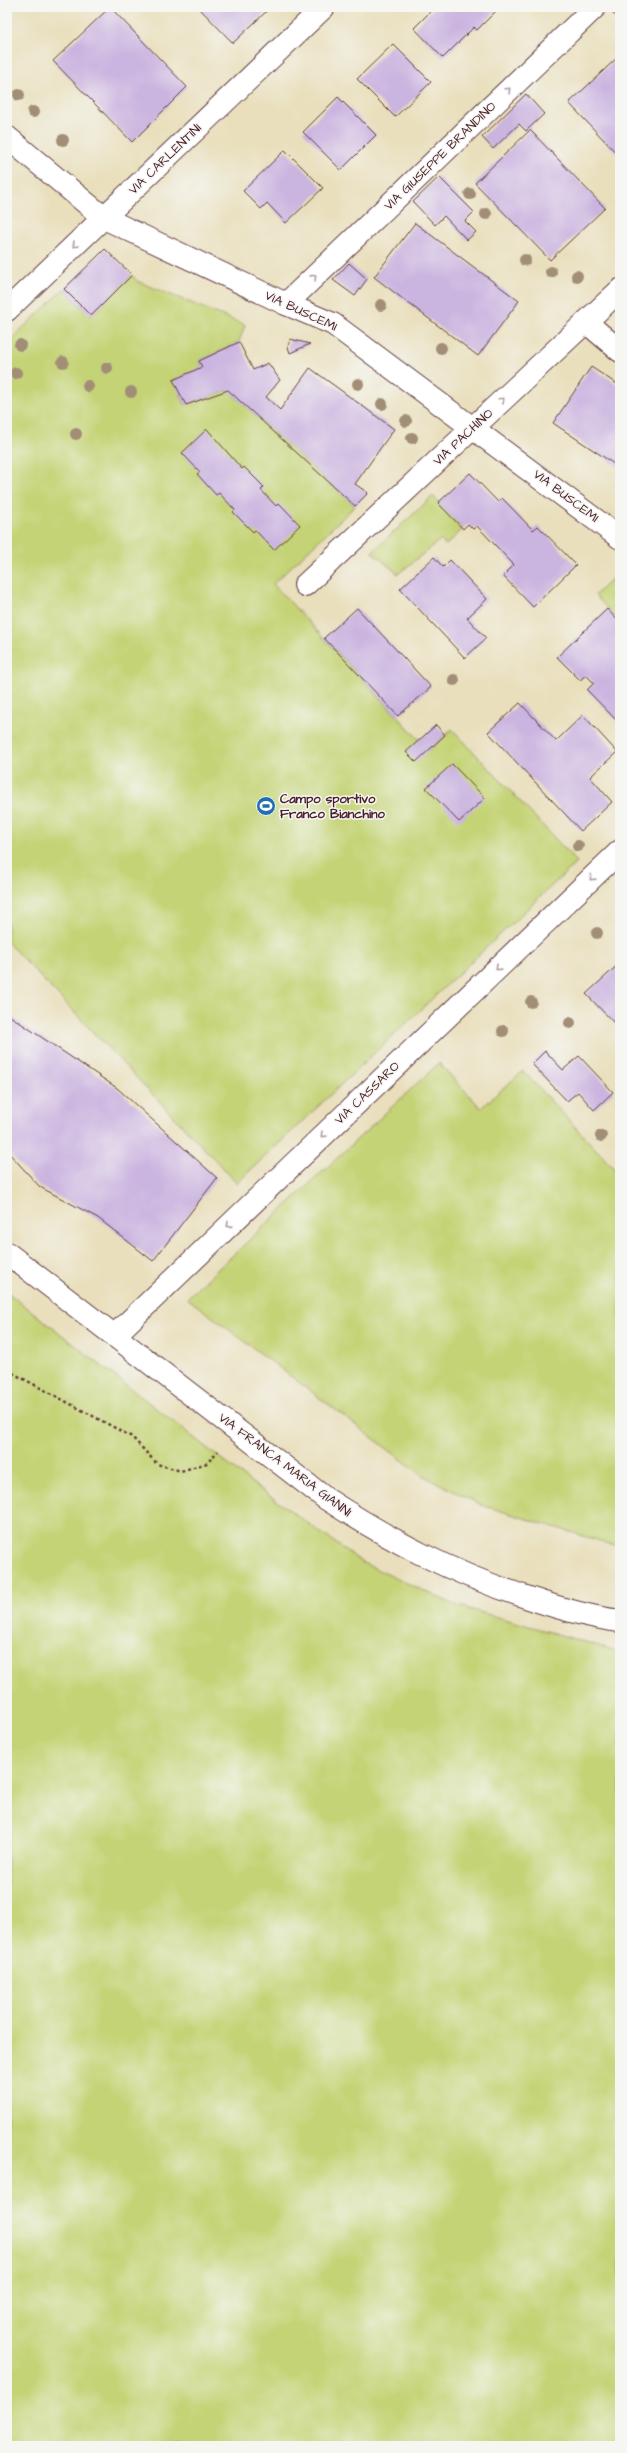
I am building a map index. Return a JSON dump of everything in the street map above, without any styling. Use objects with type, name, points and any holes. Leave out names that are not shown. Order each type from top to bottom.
[{"type":"street","name":"VIA CARLENTINI","points":[[7,310],[324,7]]},
{"type":"street","name":"VIA GIUSEPPE BRANDINO","points":[[286,304],[595,7]]},
{"type":"street","name":"VIA BUSCEMI","points":[[7,137],[104,218],[286,304],[333,324],[474,427],[620,538]]},
{"type":"street","name":"VIA PACHINO","points":[[305,584],[620,290]]},
{"type":"street","points":[[586,322],[620,351]]},
{"type":"street","name":"VIA CASSARO","points":[[114,1336],[620,851]]},
{"type":"street","name":"VIA FRANCA MARIA GIANNI","points":[[7,1252],[325,1498],[418,1554],[483,1583],[550,1605],[620,1621]]},
{"type":"path","points":[[7,1370],[132,1437],[157,1464],[181,1471],[207,1463],[236,1429]]},
{"type":"green space","name":"Campo sportivo Franco Bianchino","points":[[132,275],[137,281],[245,325],[239,342],[199,361],[202,367],[174,380],[185,405],[228,390],[355,506],[273,584],[429,750],[452,729],[577,862],[237,1183],[7,942],[7,343],[64,289],[91,316]]},
{"type":"green space","points":[[433,496],[463,529],[446,545],[440,540],[398,574],[372,552]]},
{"type":"green space","points":[[617,574],[620,576],[620,623],[595,595]]},
{"type":"green space","points":[[439,1063],[481,1108],[523,1071],[620,1175],[620,1547],[481,1505],[422,1475],[187,1298]]},
{"type":"green space","points":[[7,1292],[248,1480],[363,1563],[455,1605],[620,1652],[620,2446],[7,2446]]},
{"type":"building","points":[[110,7],[187,87],[132,142],[53,61]]},
{"type":"building","points":[[198,7],[271,7],[233,43]]},
{"type":"building","points":[[435,7],[500,7],[477,30],[474,27],[443,58],[414,28]]},
{"type":"building","points":[[617,7],[620,7],[620,21],[612,12]]},
{"type":"building","points":[[393,44],[431,82],[395,117],[357,79]]},
{"type":"building","points":[[620,55],[620,157],[569,103]]},
{"type":"building","points":[[526,94],[544,114],[526,131],[519,124],[493,149],[482,137]]},
{"type":"building","points":[[338,97],[376,135],[341,170],[303,132]]},
{"type":"building","points":[[530,130],[605,208],[550,260],[475,183]]},
{"type":"building","points":[[285,150],[323,188],[286,223],[267,203],[261,209],[243,191]]},
{"type":"building","points":[[439,177],[474,212],[465,221],[476,232],[467,240],[444,216],[435,225],[413,202]]},
{"type":"building","points":[[415,223],[519,301],[478,356],[374,277]]},
{"type":"building","points":[[105,249],[132,275],[91,316],[64,289]]},
{"type":"building","points":[[349,263],[367,279],[355,296],[333,280]]},
{"type":"building","points":[[290,339],[310,344],[290,353],[288,347]]},
{"type":"building","points":[[239,342],[253,370],[268,363],[280,380],[266,397],[280,410],[310,368],[394,429],[355,484],[368,493],[355,506],[228,390],[186,405],[173,380],[202,367],[199,361]]},
{"type":"building","points":[[591,367],[620,386],[620,468],[553,423]]},
{"type":"building","points":[[207,429],[242,469],[244,467],[264,487],[261,490],[276,506],[279,503],[300,525],[274,550],[255,530],[253,532],[233,512],[235,510],[219,493],[216,495],[197,474],[200,472],[182,453]]},
{"type":"building","points":[[470,473],[498,502],[502,498],[533,530],[538,526],[576,565],[533,607],[503,576],[514,565],[477,526],[473,529],[468,524],[463,529],[438,503]]},
{"type":"building","points":[[434,557],[443,567],[450,560],[487,599],[467,618],[486,638],[465,658],[400,589]]},
{"type":"building","points":[[357,608],[431,687],[398,716],[324,638]]},
{"type":"building","points":[[607,609],[620,623],[620,724],[587,690],[594,683],[586,675],[580,680],[557,657]]},
{"type":"building","points":[[520,703],[556,741],[583,715],[617,752],[590,777],[612,802],[581,831],[488,732]]},
{"type":"building","points":[[436,725],[445,735],[416,762],[406,752]]},
{"type":"building","points":[[452,764],[485,798],[459,822],[426,788]]},
{"type":"building","points":[[620,963],[620,1029],[586,994]]},
{"type":"building","points":[[7,1014],[117,1088],[217,1178],[153,1261],[98,1218],[40,1187],[7,1151]]},
{"type":"building","points":[[545,1051],[563,1070],[579,1056],[613,1092],[594,1110],[578,1092],[567,1101],[532,1064]]},
{"type":"place","name":"Campo sportivo Franco Bianchino","points":[[266,806]]}]
